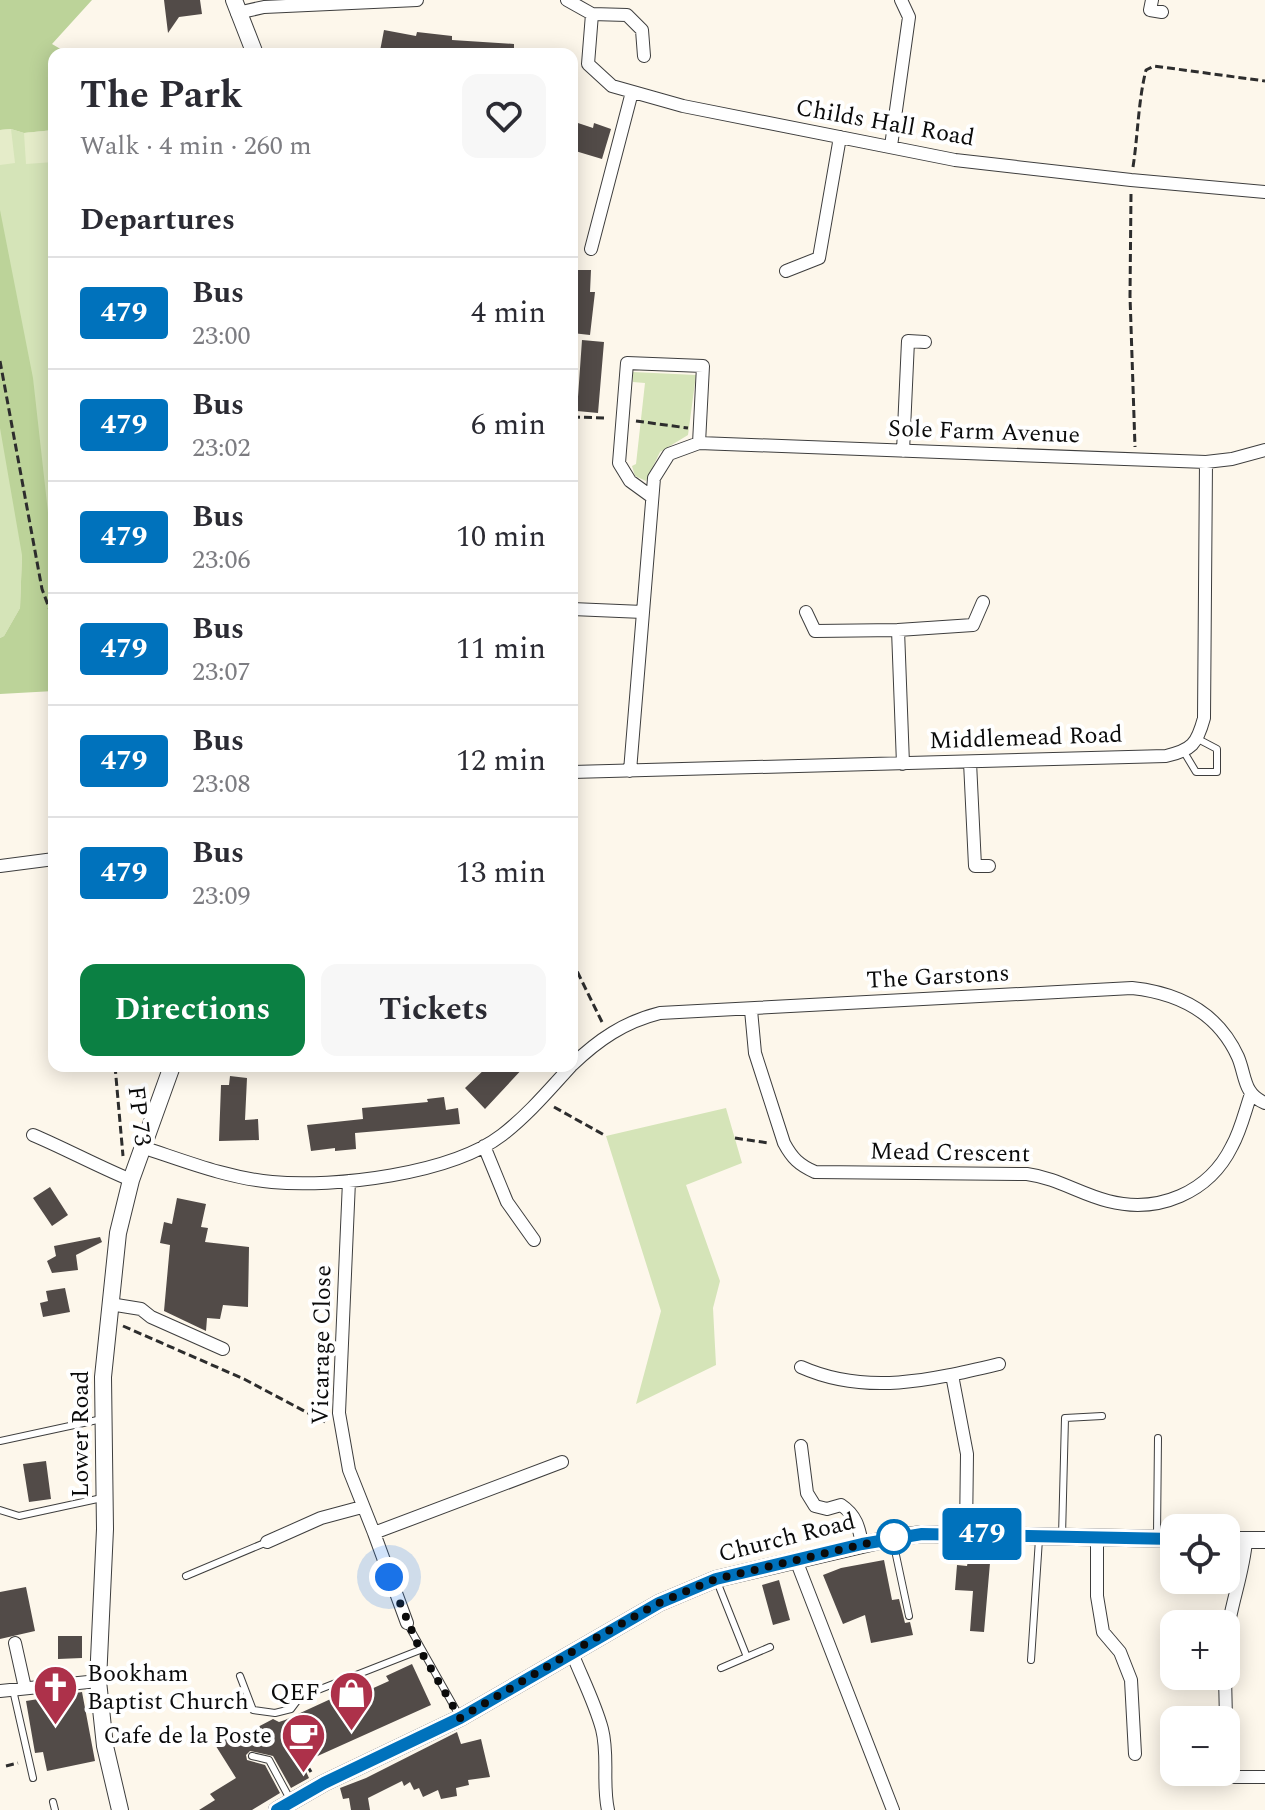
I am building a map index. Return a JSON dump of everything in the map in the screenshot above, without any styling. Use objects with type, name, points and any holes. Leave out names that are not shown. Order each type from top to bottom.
[{"type":"street","points":[[253,48],[236,7],[417,0]]},
{"type":"street","points":[[567,0],[592,14],[627,15],[642,30],[644,56]]},
{"type":"street","points":[[891,146],[909,17],[901,0]]},
{"type":"street","points":[[1152,0],[1150,10],[1162,12]]},
{"type":"street","name":"Childs Hall Road","points":[[592,14],[588,64],[612,86],[683,106],[955,160],[1265,192]]},
{"type":"street","points":[[591,249],[632,92]]},
{"type":"street","points":[[786,271],[819,258],[840,137]]},
{"type":"street","points":[[903,451],[908,341],[925,342]]},
{"type":"street","points":[[652,497],[630,481],[619,463],[627,363],[703,366],[699,443]]},
{"type":"street","name":"Sole Farm Avenue","points":[[630,771],[654,478],[669,454],[699,443],[1206,462],[1265,450]]},
{"type":"street","points":[[1184,752],[1198,739],[1204,718],[1206,462]]},
{"type":"street","points":[[806,612],[815,631],[898,630],[973,625],[983,602]]},
{"type":"street","points":[[578,609],[643,612]]},
{"type":"street","points":[[898,630],[903,764]]},
{"type":"street","name":"Middlemead Road","points":[[578,772],[1166,756],[1184,752]]},
{"type":"street","points":[[970,762],[975,866],[989,866]]},
{"type":"street","points":[[0,866],[48,860]]},
{"type":"street","name":"The Garstons","points":[[578,1059],[608,1034],[642,1017],[660,1013],[1132,988],[1153,990],[1196,1007],[1214,1022],[1229,1040],[1251,1094]]},
{"type":"street","name":"Mead Crescent","points":[[751,1010],[755,1053],[785,1145],[800,1166],[815,1172],[1027,1174],[1057,1180],[1105,1200],[1126,1205],[1148,1205],[1189,1193],[1206,1180],[1232,1147],[1251,1094]]},
{"type":"street","name":"Lower Road","points":[[120,1810],[105,1746],[98,1681],[104,1585],[103,1377],[118,1233],[142,1147],[170,1072]]},
{"type":"street","name":"The Garstons","points":[[142,1147],[247,1178],[274,1182],[349,1181],[413,1170],[484,1146],[501,1136],[565,1072]]},
{"type":"street","points":[[1251,1094],[1265,1103]]},
{"type":"street","points":[[33,1135],[87,1162],[134,1172]]},
{"type":"street","points":[[484,1146],[507,1202],[534,1240]]},
{"type":"street","name":"Vicarage Close","points":[[349,1181],[339,1393],[341,1431],[349,1470],[407,1623]]},
{"type":"street","points":[[109,1312],[141,1309],[151,1317],[223,1349]]},
{"type":"street","points":[[801,1367],[824,1377],[864,1385],[952,1375],[999,1364]]},
{"type":"street","points":[[952,1375],[967,1454],[966,1533]]},
{"type":"street","points":[[801,1446],[807,1493],[815,1506],[827,1509],[841,1505],[851,1512],[858,1524],[862,1544]]},
{"type":"street","points":[[374,1533],[562,1462]]},
{"type":"street","points":[[267,1542],[321,1518],[362,1507]]},
{"type":"street","name":"Church Road","points":[[284,1806],[460,1718],[659,1603],[716,1579],[892,1538],[966,1533],[1160,1539]]},
{"type":"street","points":[[1097,1537],[1097,1596],[1103,1632],[1120,1652],[1131,1680],[1135,1754]]},
{"type":"street","points":[[1240,1541],[1265,1540]]},
{"type":"street","points":[[1232,1610],[1246,1541]]},
{"type":"street","points":[[796,1560],[893,1810]]},
{"type":"street","points":[[15,1643],[13,1690],[98,1681]]},
{"type":"street","points":[[572,1653],[602,1729],[608,1810]]},
{"type":"street","points":[[1240,1777],[1265,1777]]},
{"type":"lane","points":[[1184,752],[1196,772],[1217,772],[1217,749],[1198,739]]},
{"type":"lane","points":[[1062,1536],[1065,1418],[1102,1416]]},
{"type":"lane","points":[[0,1441],[104,1419]]},
{"type":"lane","points":[[1158,1438],[1163,1514]]},
{"type":"lane","points":[[0,1510],[19,1516],[105,1497]]},
{"type":"lane","points":[[1031,1660],[1039,1535]]},
{"type":"lane","points":[[892,1538],[909,1616]]},
{"type":"lane","points":[[186,1576],[267,1542]]},
{"type":"lane","points":[[716,1579],[747,1657]]},
{"type":"lane","points":[[407,1623],[460,1718]]},
{"type":"lane","points":[[721,1668],[770,1647]]},
{"type":"lane","points":[[240,1676],[253,1710],[275,1713],[291,1709],[300,1697],[420,1650]]},
{"type":"lane","points":[[13,1690],[33,1778]]},
{"type":"lane","points":[[252,1756],[269,1760],[284,1806]]},
{"type":"lane","points":[[53,1802],[55,1810]]},
{"type":"path","points":[[1136,458],[1130,296],[1131,180],[1146,70],[1154,66],[1265,81]]},
{"type":"path","points":[[0,361],[42,589],[48,605]]},
{"type":"path","points":[[578,973],[608,1034]]},
{"type":"path","name":"FP 73","points":[[115,1072],[122,1155],[134,1172]]},
{"type":"path","points":[[541,1099],[606,1136]]},
{"type":"path","points":[[735,1138],[785,1145]]},
{"type":"path","points":[[109,1312],[341,1431]]},
{"type":"path","points":[[303,1758],[310,1772],[316,1768]]},
{"type":"green space","points":[[0,0],[92,0],[52,44],[59,48],[48,48],[48,131],[24,133],[0,130]]},
{"type":"green space","points":[[11,129],[15,163],[0,165],[0,130]]},
{"type":"green space","points":[[0,130],[24,133],[48,131],[48,550],[22,555],[20,608],[0,638]]},
{"type":"green space","points":[[48,131],[48,162],[26,164],[24,133]]},
{"type":"green space","points":[[0,210],[33,378],[48,512],[48,691],[0,694],[0,638],[20,608],[22,555],[0,428]]},
{"type":"green space","points":[[633,372],[696,375],[688,435],[660,452],[646,481],[635,476],[632,466],[636,464],[645,383],[633,382]]},
{"type":"green space","points":[[726,1108],[742,1163],[686,1185],[720,1281],[713,1308],[716,1365],[636,1404],[661,1311],[606,1136]]},
{"type":"building","points":[[164,0],[200,0],[202,14],[179,17],[168,33]]},
{"type":"building","points":[[384,30],[416,36],[417,32],[452,36],[452,40],[514,44],[514,48],[381,48]]},
{"type":"building","points":[[578,123],[593,128],[594,123],[611,129],[602,159],[578,152]]},
{"type":"building","points":[[578,270],[591,270],[590,292],[595,292],[590,335],[578,334]]},
{"type":"building","points":[[582,340],[604,342],[598,413],[578,411]]},
{"type":"building","points":[[482,1072],[519,1072],[485,1109],[465,1088]]},
{"type":"building","points":[[230,1076],[247,1078],[245,1120],[258,1119],[259,1140],[219,1141],[221,1085],[229,1085]]},
{"type":"building","points":[[444,1097],[446,1110],[458,1108],[460,1124],[355,1133],[356,1149],[311,1151],[307,1125],[363,1119],[362,1108],[428,1102],[427,1099]]},
{"type":"building","points":[[50,1187],[68,1215],[52,1226],[33,1198]]},
{"type":"building","points":[[177,1198],[206,1204],[201,1227],[208,1228],[205,1242],[249,1247],[248,1307],[223,1305],[220,1319],[207,1318],[206,1331],[164,1311],[170,1245],[160,1243],[164,1222],[172,1224]]},
{"type":"building","points":[[100,1237],[102,1242],[76,1255],[78,1270],[52,1273],[47,1261],[56,1256],[54,1246]]},
{"type":"building","points":[[65,1288],[70,1312],[43,1317],[40,1303],[48,1301],[46,1291]]},
{"type":"building","points":[[46,1461],[51,1499],[29,1502],[23,1464]]},
{"type":"building","points":[[884,1560],[892,1600],[899,1599],[905,1623],[910,1622],[913,1635],[871,1643],[865,1615],[843,1624],[823,1575],[841,1568]]},
{"type":"building","points":[[968,1561],[990,1563],[984,1632],[970,1631],[973,1591],[955,1590],[957,1565],[967,1566]]},
{"type":"building","points":[[779,1580],[790,1620],[773,1625],[762,1585]]},
{"type":"building","points":[[26,1587],[35,1631],[0,1639],[0,1592]]},
{"type":"building","points":[[58,1636],[82,1636],[82,1658],[58,1659]]},
{"type":"building","points":[[412,1664],[431,1705],[302,1763],[309,1778],[291,1788],[273,1756],[250,1751],[246,1755],[247,1760],[265,1765],[280,1793],[252,1810],[199,1810],[215,1800],[210,1794],[236,1778],[214,1743],[231,1733],[235,1739],[273,1719],[279,1722],[285,1720],[335,1697],[338,1704],[389,1681],[386,1676]]},
{"type":"building","points":[[82,1692],[95,1761],[47,1771],[43,1752],[35,1753],[26,1701]]},
{"type":"building","points":[[457,1732],[461,1744],[481,1739],[490,1777],[468,1780],[469,1785],[456,1788],[457,1796],[441,1799],[438,1790],[423,1797],[419,1788],[414,1790],[410,1782],[404,1786],[402,1781],[368,1798],[370,1810],[351,1810],[349,1798],[343,1799],[340,1788]]},
{"type":"bus line","name":"479","points":[[277,1810],[324,1783],[460,1718],[659,1603],[716,1579],[862,1544],[922,1534],[1160,1539]]},
{"type":"place","name":"Bookham Baptist Church","points":[[56,1727]]},
{"type":"place","name":"QEF","points":[[351,1732]]},
{"type":"place","name":"Cafe de la Poste","points":[[303,1775]]},
{"type":"route","points":[[389,1577],[420,1650],[460,1718],[594,1639],[687,1591],[716,1579],[894,1537]]}]
